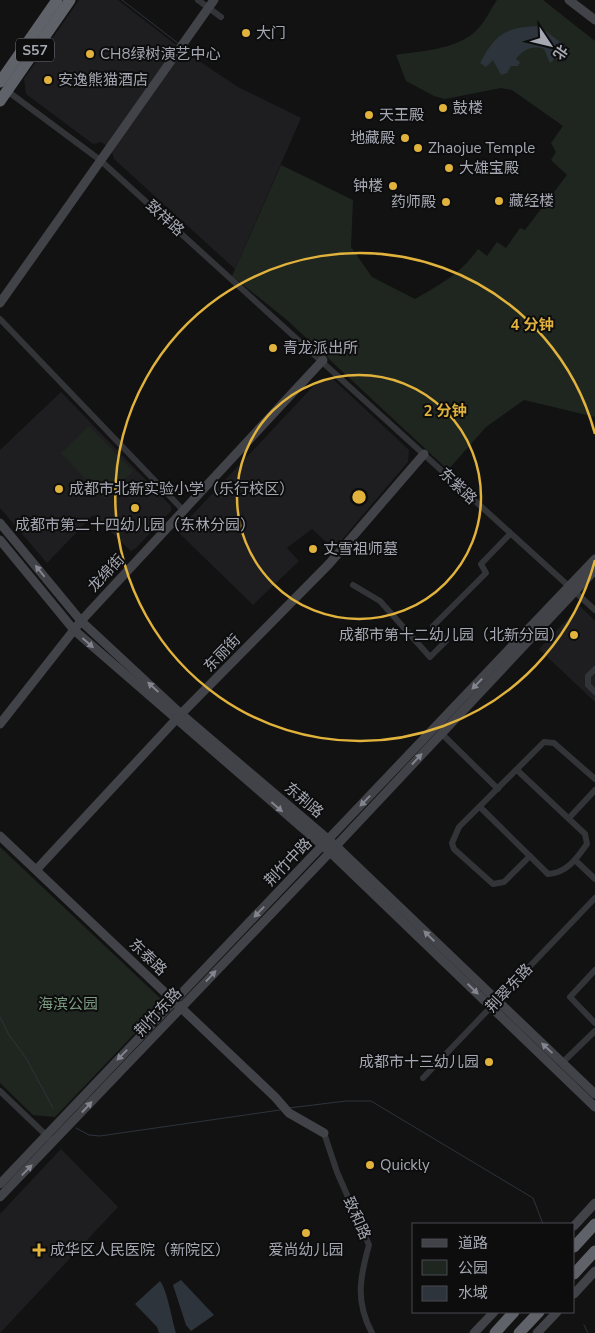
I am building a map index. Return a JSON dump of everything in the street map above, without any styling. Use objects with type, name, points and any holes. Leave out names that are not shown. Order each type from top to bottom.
[{"type":"highway","name":"S57","points":[[1,87],[58,0]]},
{"type":"highway","name":"S57","points":[[0,101],[70,0]]},
{"type":"highway","points":[[575,1246],[595,1224]]},
{"type":"highway","points":[[575,1273],[595,1251]]},
{"type":"highway","points":[[494,1333],[513,1313]]},
{"type":"highway","points":[[519,1333],[538,1313]]},
{"type":"street","points":[[1,87],[63,0]]},
{"type":"street","points":[[198,0],[211,4],[221,17]]},
{"type":"street","points":[[569,0],[595,20]]},
{"type":"street","points":[[0,303],[211,4]]},
{"type":"street","name":"致祥路","points":[[1,87],[100,160],[323,360]]},
{"type":"street","points":[[0,319],[184,511]]},
{"type":"street","name":"东紫路","points":[[323,360],[510,534],[595,610]]},
{"type":"street","name":"龙绵街","points":[[0,724],[81,621],[323,360]]},
{"type":"street","name":"东丽街","points":[[37,869],[179,716],[329,564],[424,454]]},
{"type":"street","name":"东荆路","points":[[0,523],[81,621],[179,716]]},
{"type":"street","points":[[353,585],[380,601],[430,657],[446,641],[433,626],[486,573],[481,564],[510,534]]},
{"type":"street","name":"东荆路","points":[[0,540],[74,630],[179,716],[333,849],[494,1004],[595,1107]]},
{"type":"street","name":"荆竹中路","points":[[333,849],[572,589],[595,560]]},
{"type":"street","name":"荆竹中路","points":[[0,1184],[46,1135],[178,1004],[325,842],[572,589],[595,570]]},
{"type":"street","points":[[595,669],[588,676],[588,685],[595,692]]},
{"type":"street","points":[[441,733],[498,789]]},
{"type":"street","points":[[530,856],[504,882],[493,884],[454,849],[452,843],[454,834],[544,742],[554,743],[595,780]]},
{"type":"street","points":[[480,807],[548,874],[559,873],[575,860],[587,844],[585,834],[517,770]]},
{"type":"street","points":[[569,818],[595,790]]},
{"type":"street","name":"东泰路","points":[[0,836],[178,1004],[289,1113],[324,1133]]},
{"type":"street","name":"荆竹东路","points":[[0,1197],[54,1142],[178,1004],[333,849]]},
{"type":"street","points":[[575,860],[595,879]]},
{"type":"street","name":"荆翠东路","points":[[423,1078],[595,898]]},
{"type":"street","points":[[595,970],[570,997],[595,1023]]},
{"type":"street","name":"东荆路","points":[[494,1004],[595,1094]]},
{"type":"street","points":[[562,1063],[595,1031]]},
{"type":"street","points":[[0,1090],[54,1142]]},
{"type":"street","name":"致和路","points":[[324,1133],[337,1172],[369,1245],[362,1270],[360,1303],[372,1333]]},
{"type":"street","points":[[575,1225],[595,1203]]},
{"type":"street","points":[[575,1293],[595,1271]]},
{"type":"street","points":[[474,1333],[493,1313]]},
{"type":"street","points":[[537,1333],[556,1313]]},
{"type":"shaded area","points":[[79,0],[118,0],[184,51],[238,87],[301,118],[235,269],[114,159],[111,149],[101,142],[93,144],[26,94],[24,79]]},
{"type":"shaded area","points":[[320,379],[334,380],[409,450],[408,462],[334,549],[312,529],[287,548],[299,561],[253,605],[177,531]]},
{"type":"shaded area","name":"成都市北新实验小学（乐行校区）","points":[[61,392],[171,506],[171,511],[131,551],[93,515],[47,563],[0,508],[0,450]]},
{"type":"shaded area","name":"成都市第十二幼儿园（北新分园）","points":[[580,606],[595,621],[595,702],[539,649]]},
{"type":"shaded area","name":"成华区人民医院（新院区）","points":[[61,1149],[118,1207],[0,1333],[0,1214]]},
{"type":"green space","points":[[497,0],[543,0],[595,41],[595,417],[524,400],[486,427],[448,470],[287,320],[232,276],[281,165],[353,200],[351,247],[372,277],[415,299],[457,272],[478,249],[487,256],[497,242],[506,248],[520,228],[525,230],[567,175],[551,160],[556,152],[551,143],[563,126],[512,90],[501,88],[445,99],[434,96],[406,81],[396,55],[452,45],[473,34]]},
{"type":"green space","points":[[89,426],[133,471],[105,499],[61,453]]},
{"type":"green space","name":"海滨公园","points":[[0,847],[161,999],[156,1011],[55,1117],[33,1115],[0,1083]]},
{"type":"water","points":[[539,26],[568,48],[560,59],[554,59],[550,63],[544,49],[532,48],[522,53],[516,59],[520,62],[518,66],[511,66],[507,73],[501,75],[493,60],[486,67],[480,63],[491,45],[503,34],[518,28]]},
{"type":"water","points":[[181,1280],[214,1315],[191,1331],[186,1325],[173,1285]]},
{"type":"water","points":[[160,1281],[167,1298],[176,1333],[159,1333],[157,1327],[135,1304]]},
{"type":"waterway","points":[[122,0],[179,44]]},
{"type":"waterway","points":[[185,48],[190,52]]},
{"type":"waterway","points":[[0,1017],[9,1035],[26,1058],[53,1108]]},
{"type":"waterway","points":[[289,1108],[346,1101],[371,1101],[533,1198],[543,1223]]},
{"type":"waterway","points":[[76,1128],[89,1135],[100,1136],[280,1110]]},
{"type":"waterway","points":[[584,1325],[588,1333]]},
{"type":"place","name":"大门","points":[[246,33]]},
{"type":"place","name":"CH8绿树演艺中心","points":[[90,54]]},
{"type":"place","name":"安逸熊猫酒店","points":[[48,80]]},
{"type":"place","name":"鼓楼","points":[[443,108]]},
{"type":"place","name":"天王殿","points":[[369,115]]},
{"type":"place","name":"地藏殿","points":[[405,138]]},
{"type":"place","name":"Zhaojue Temple","points":[[418,148]]},
{"type":"place","name":"大雄宝殿","points":[[449,168]]},
{"type":"place","name":"钟楼","points":[[393,186]]},
{"type":"place","name":"藏经楼","points":[[499,201]]},
{"type":"place","name":"药师殿","points":[[446,202]]},
{"type":"place","name":"青龙派出所","points":[[273,348]]},
{"type":"place","name":"成都市北新实验小学（乐行校区）","points":[[59,489]]},
{"type":"place","name":"成都市第二十四幼儿园（东林分园）","points":[[135,508]]},
{"type":"place","name":"丈雪祖师墓","points":[[313,549]]},
{"type":"place","name":"成都市第十二幼儿园（北新分园）","points":[[574,635]]},
{"type":"place","name":"成都市十三幼儿园","points":[[489,1062]]},
{"type":"place","name":"Quickly","points":[[370,1165]]},
{"type":"place","name":"爱尚幼儿园","points":[[306,1233]]},
{"type":"place","name":"成华区人民医院（新院区）","points":[[39,1250]]}]
